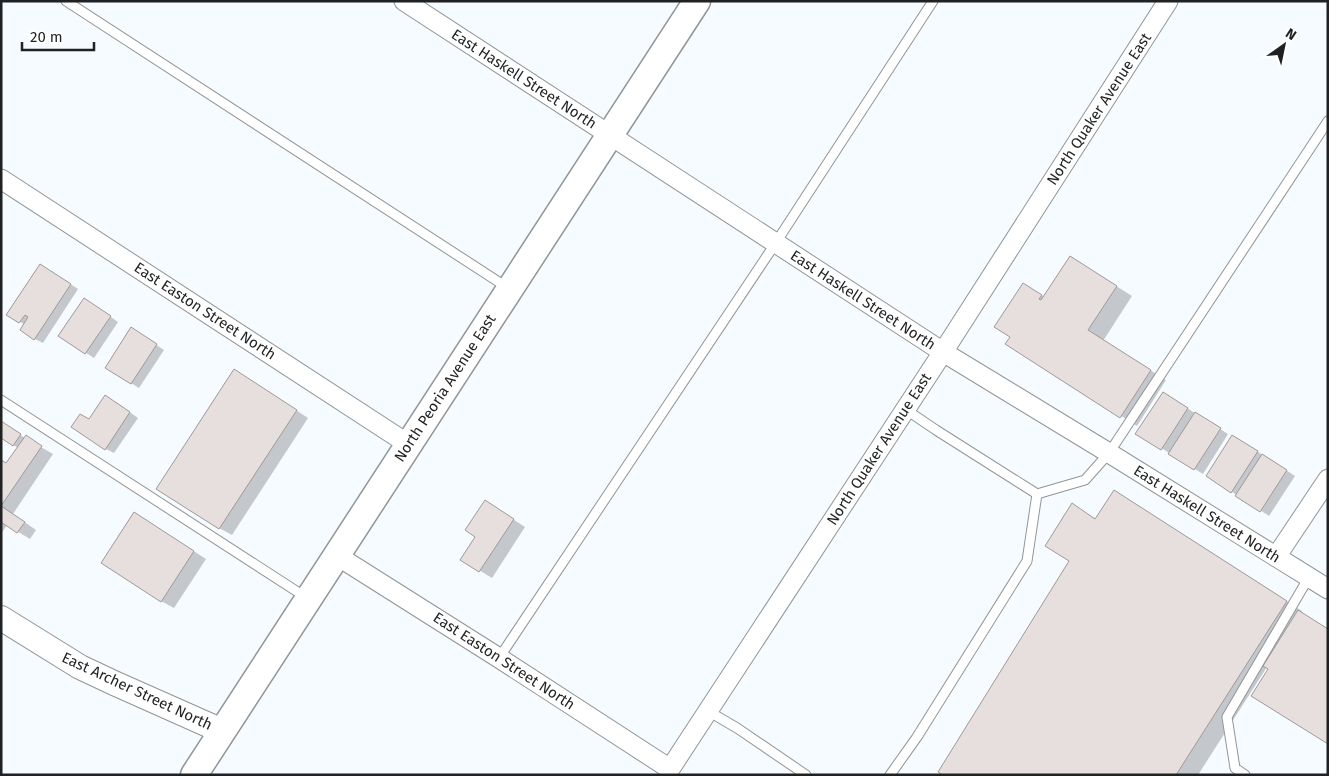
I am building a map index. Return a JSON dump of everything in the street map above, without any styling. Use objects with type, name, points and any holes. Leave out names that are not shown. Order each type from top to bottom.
[{"type":"main road","name":"North Peoria Avenue East","points":[[194,775],[307,598],[697,1]]},
{"type":"street","name":"East Haskell Street North","points":[[404,1],[943,352],[1110,453],[1328,589]]},
{"type":"street","name":"North Quaker Avenue East","points":[[670,769],[943,352],[1168,1]]},
{"type":"street","name":"East Easton Street North","points":[[1,179],[408,444]]},
{"type":"street","points":[[1276,557],[1328,479]]},
{"type":"street","name":"East Easton Street North","points":[[336,555],[500,658],[670,769]]},
{"type":"street","name":"East Archer Street North","points":[[1,618],[80,667],[222,730]]},
{"type":"lane","points":[[66,1],[509,289]]},
{"type":"lane","points":[[500,658],[775,244],[933,1]]},
{"type":"lane","points":[[905,409],[1038,494],[1085,480],[1110,453],[1328,122]]},
{"type":"lane","points":[[1,400],[307,598]]},
{"type":"lane","points":[[890,775],[918,737],[1027,561],[1038,494]]},
{"type":"lane","points":[[1245,775],[1235,768],[1227,717],[1308,577]]},
{"type":"lane","points":[[708,711],[737,728],[806,775]]},
{"type":"building","points":[[1070,256],[1117,286],[1088,330],[1151,370],[1120,418],[1005,344],[1010,337],[994,327],[1023,283],[1042,295],[1039,299],[1041,300]]},
{"type":"building","points":[[40,264],[71,284],[34,340],[20,330],[28,317],[25,315],[19,323],[6,315]]},
{"type":"building","points":[[84,298],[111,316],[85,354],[58,336]]},
{"type":"building","points":[[131,327],[157,344],[131,384],[105,368]]},
{"type":"building","points":[[234,369],[297,410],[219,529],[156,489]]},
{"type":"building","points":[[1163,392],[1188,408],[1161,450],[1135,434]]},
{"type":"building","points":[[105,395],[130,412],[105,450],[71,427],[80,414],[89,419]]},
{"type":"building","points":[[1195,412],[1221,428],[1194,470],[1168,454]]},
{"type":"building","points":[[1,421],[21,434],[13,446],[1,438]]},
{"type":"building","points":[[26,435],[42,446],[1,506],[1,460],[6,463]]},
{"type":"building","points":[[1232,435],[1258,451],[1231,493],[1206,476]]},
{"type":"building","points":[[1262,454],[1287,470],[1260,512],[1235,496]]},
{"type":"building","points":[[1114,490],[1287,601],[1176,775],[943,775],[938,772],[1069,561],[1045,546],[1072,503],[1095,519]]},
{"type":"building","points":[[485,500],[514,519],[479,572],[460,560],[475,537],[465,530]]},
{"type":"building","points":[[1,506],[25,522],[17,533],[1,522]]},
{"type":"building","points":[[134,512],[194,551],[161,602],[101,563]]},
{"type":"building","points":[[1298,610],[1328,629],[1328,744],[1251,696],[1268,669],[1263,666]]}]
